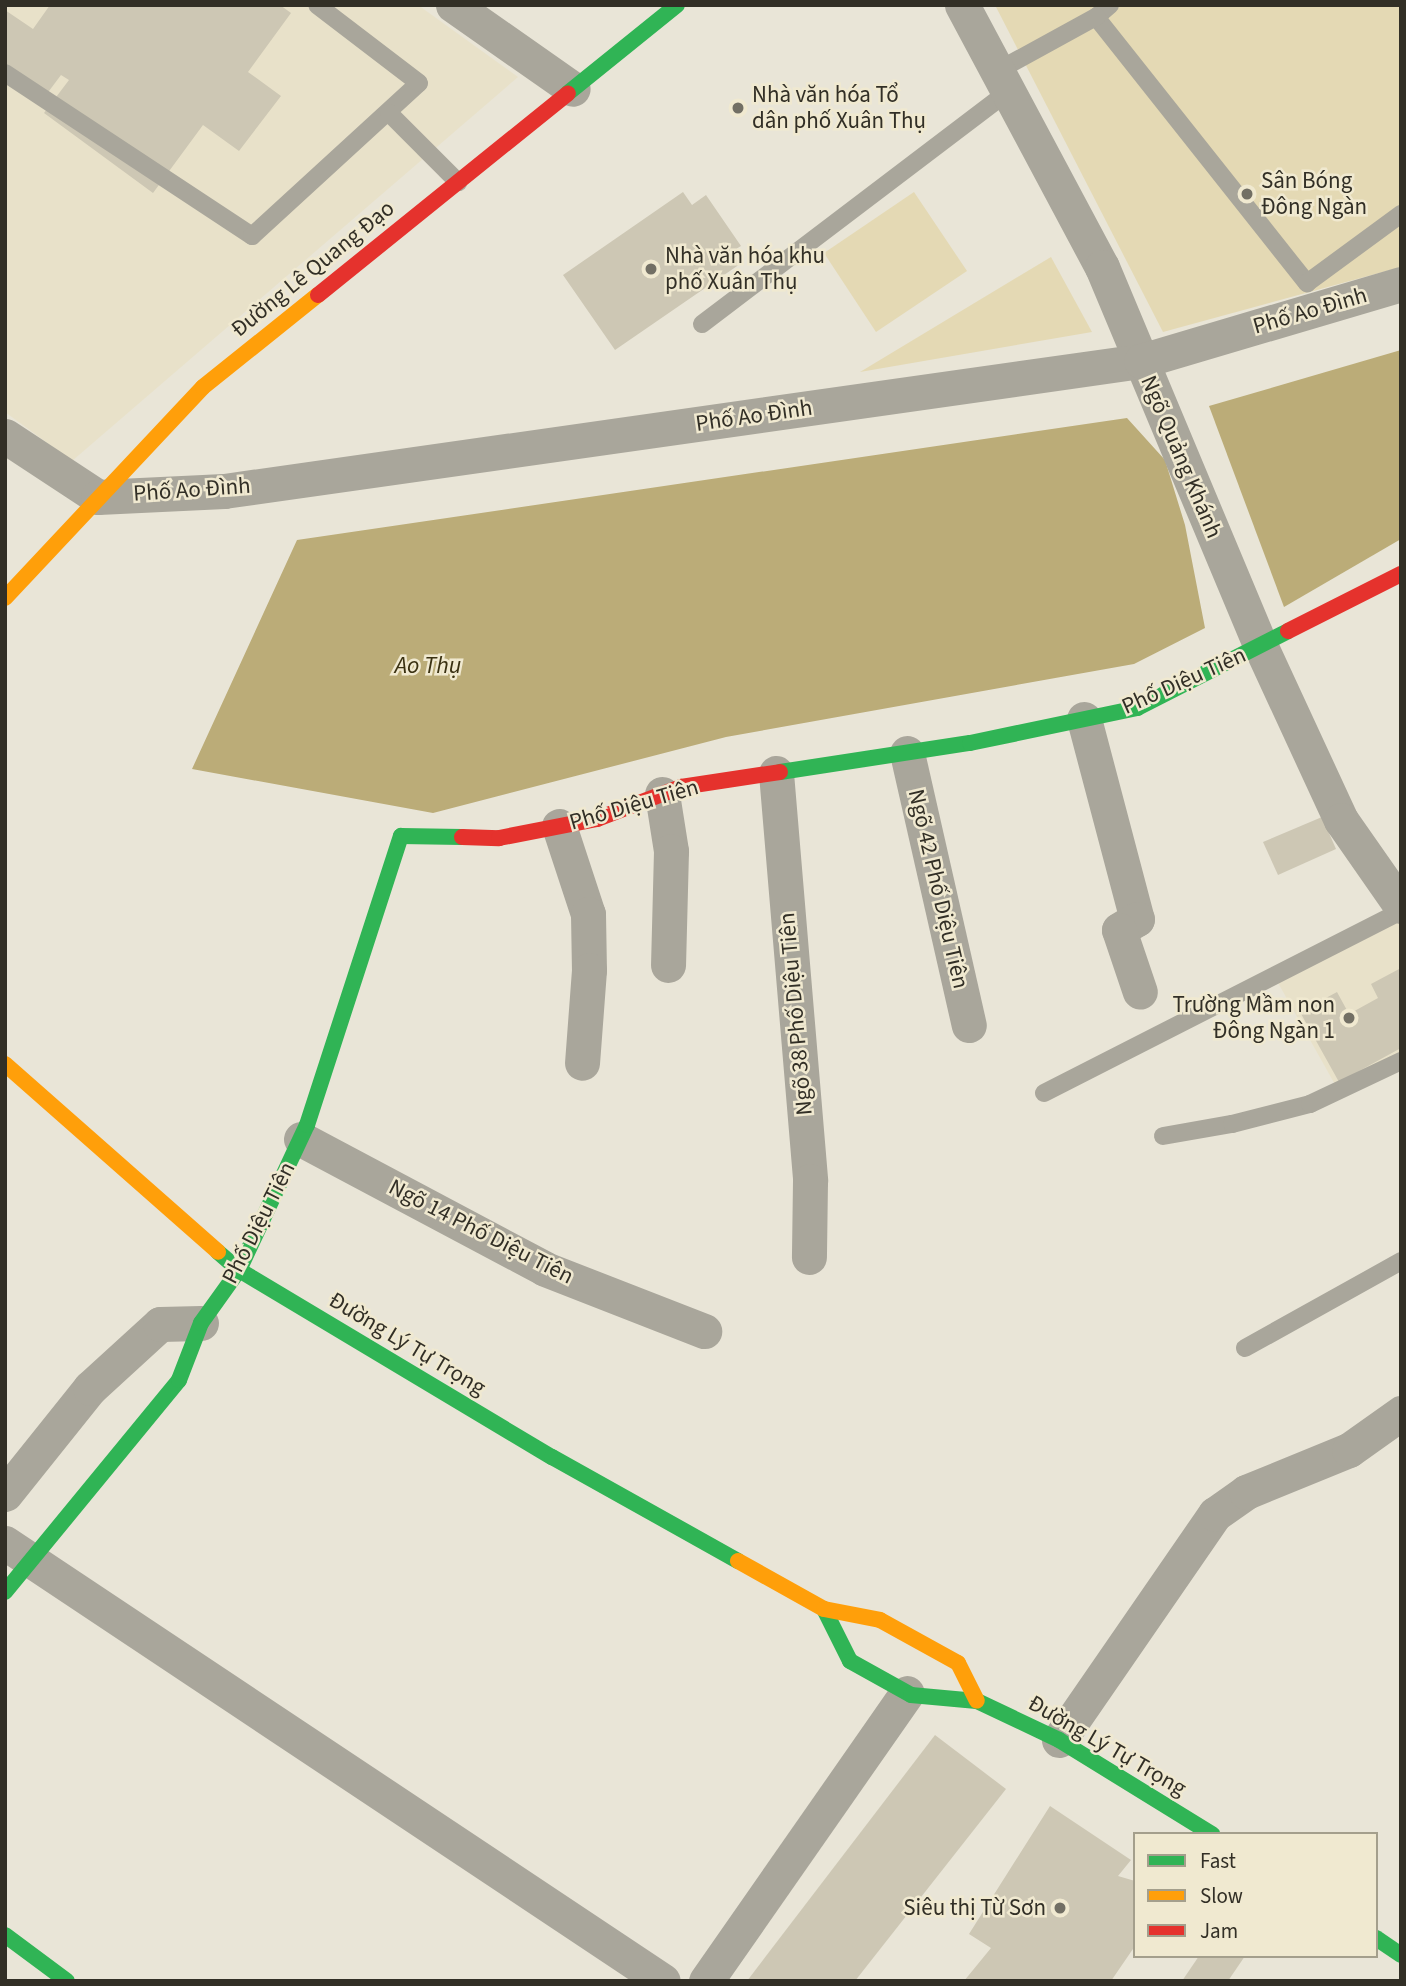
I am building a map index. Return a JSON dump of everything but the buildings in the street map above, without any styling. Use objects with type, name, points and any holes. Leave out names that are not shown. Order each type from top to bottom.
[{"type":"main road","name":"Đường Lê Quang Đạo","points":[[5,598],[203,387],[677,5]]},
{"type":"main road","name":"Phố Diệu Tiên","points":[[5,1592],[17,1552],[179,1380],[201,1324],[239,1270],[301,1139],[401,836],[499,838],[597,819],[662,794],[776,772],[907,753],[1137,708],[1398,583]]},
{"type":"main road","name":"Đường Lý Tự Trọng","points":[[5,1064],[239,1270],[552,1457],[824,1609],[880,1620],[958,1663],[977,1700]]},
{"type":"main road","name":"Đường Lý Tự Trọng","points":[[824,1609],[850,1661],[907,1693],[977,1700],[1059,1740],[1209,1832]]},
{"type":"main road","points":[[5,1935],[66,1981]]},
{"type":"main road","points":[[1378,1939],[1401,1955]]},
{"type":"street","points":[[453,5],[573,89]]},
{"type":"street","name":"Ngõ Quảng Khánh","points":[[962,5],[1101,267],[1261,647],[1341,820],[1401,909]]},
{"type":"street","name":"Phố Ao Đình","points":[[98,496],[224,491],[1141,361],[1401,284]]},
{"type":"street","points":[[5,436],[98,496]]},
{"type":"street","points":[[1084,719],[1137,919],[1119,930],[1140,992]]},
{"type":"street","name":"Ngõ 42 Phố Diệu Tiên","points":[[907,753],[969,1024]]},
{"type":"street","name":"Ngõ 38 Phố Diệu Tiên","points":[[776,772],[810,1181],[809,1256]]},
{"type":"street","points":[[662,794],[671,851],[668,965]]},
{"type":"street","points":[[559,827],[588,914],[589,970],[582,1063]]},
{"type":"street","name":"Ngõ 14 Phố Diệu Tiên","points":[[301,1139],[545,1269],[704,1331]]},
{"type":"street","points":[[5,1494],[90,1388],[160,1324],[201,1324]]},
{"type":"street","points":[[1059,1740],[1215,1514],[1246,1492],[1349,1450],[1401,1413]]},
{"type":"street","points":[[17,1552],[663,1981]]},
{"type":"street","points":[[706,1981],[907,1693]]},
{"type":"lane","points":[[5,73],[251,236],[419,83],[317,5]]},
{"type":"lane","points":[[702,324],[1004,80],[1111,5]]},
{"type":"lane","points":[[1096,17],[1307,283],[1401,214]]},
{"type":"lane","points":[[389,113],[458,182]]},
{"type":"lane","points":[[1044,1093],[1401,909]]},
{"type":"lane","points":[[1163,1136],[1232,1124],[1310,1104],[1401,1061]]},
{"type":"lane","points":[[1245,1348],[1401,1261]]},
{"type":"shaded area","points":[[5,5],[418,5],[518,77],[72,461],[5,412]]},
{"type":"shaded area","name":"Sân Bóng Đông Ngàn","points":[[995,5],[1401,5],[1401,267],[1163,332]]},
{"type":"shaded area","points":[[914,192],[967,271],[876,332],[824,253]]},
{"type":"shaded area","points":[[1051,257],[1092,332],[860,372]]},
{"type":"shaded area","name":"Trường Mầm non Đông Ngàn 1","points":[[1401,920],[1401,1054],[1337,1088],[1277,981]]},
{"type":"water","points":[[1401,350],[1401,539],[1284,607],[1209,406]]},
{"type":"water","name":"Ao Thụ","points":[[1127,418],[1165,460],[1185,525],[1205,628],[1134,664],[726,737],[433,813],[192,769],[297,540]]},
{"type":"traffic: fast","points":[[568,93],[677,5]]},
{"type":"traffic: fast","points":[[780,772],[970,743],[1137,708],[1288,631]]},
{"type":"traffic: fast","points":[[5,1592],[179,1380],[201,1323],[239,1270],[307,1125],[401,836],[462,837]]},
{"type":"traffic: fast","points":[[218,1252],[239,1270],[552,1457],[738,1561]]},
{"type":"traffic: fast","points":[[824,1609],[850,1661],[911,1695],[977,1701],[1059,1740],[1209,1832]]},
{"type":"traffic: fast","points":[[5,1935],[67,1981]]},
{"type":"traffic: fast","points":[[1378,1939],[1401,1955]]},
{"type":"traffic: slow","points":[[5,598],[203,387],[318,295]]},
{"type":"traffic: slow","points":[[5,1064],[218,1252]]},
{"type":"traffic: slow","points":[[738,1561],[824,1609],[880,1620],[958,1663],[977,1701]]},
{"type":"traffic: jam","points":[[318,295],[568,93]]},
{"type":"traffic: jam","points":[[1288,631],[1401,574]]},
{"type":"traffic: jam","points":[[462,837],[499,838],[597,819],[681,787],[780,772]]},
{"type":"place","name":"Nhà văn hóa Tổ dân phố Xuân Thụ","points":[[738,108]]},
{"type":"place","name":"Sân Bóng Đông Ngàn","points":[[1247,194]]},
{"type":"place","name":"Nhà văn hóa khu phố Xuân Thụ","points":[[651,269]]},
{"type":"place","name":"Trường Mầm non Đông Ngàn 1","points":[[1349,1018]]},
{"type":"place","name":"Siêu thị Từ Sơn","points":[[1060,1908]]}]
